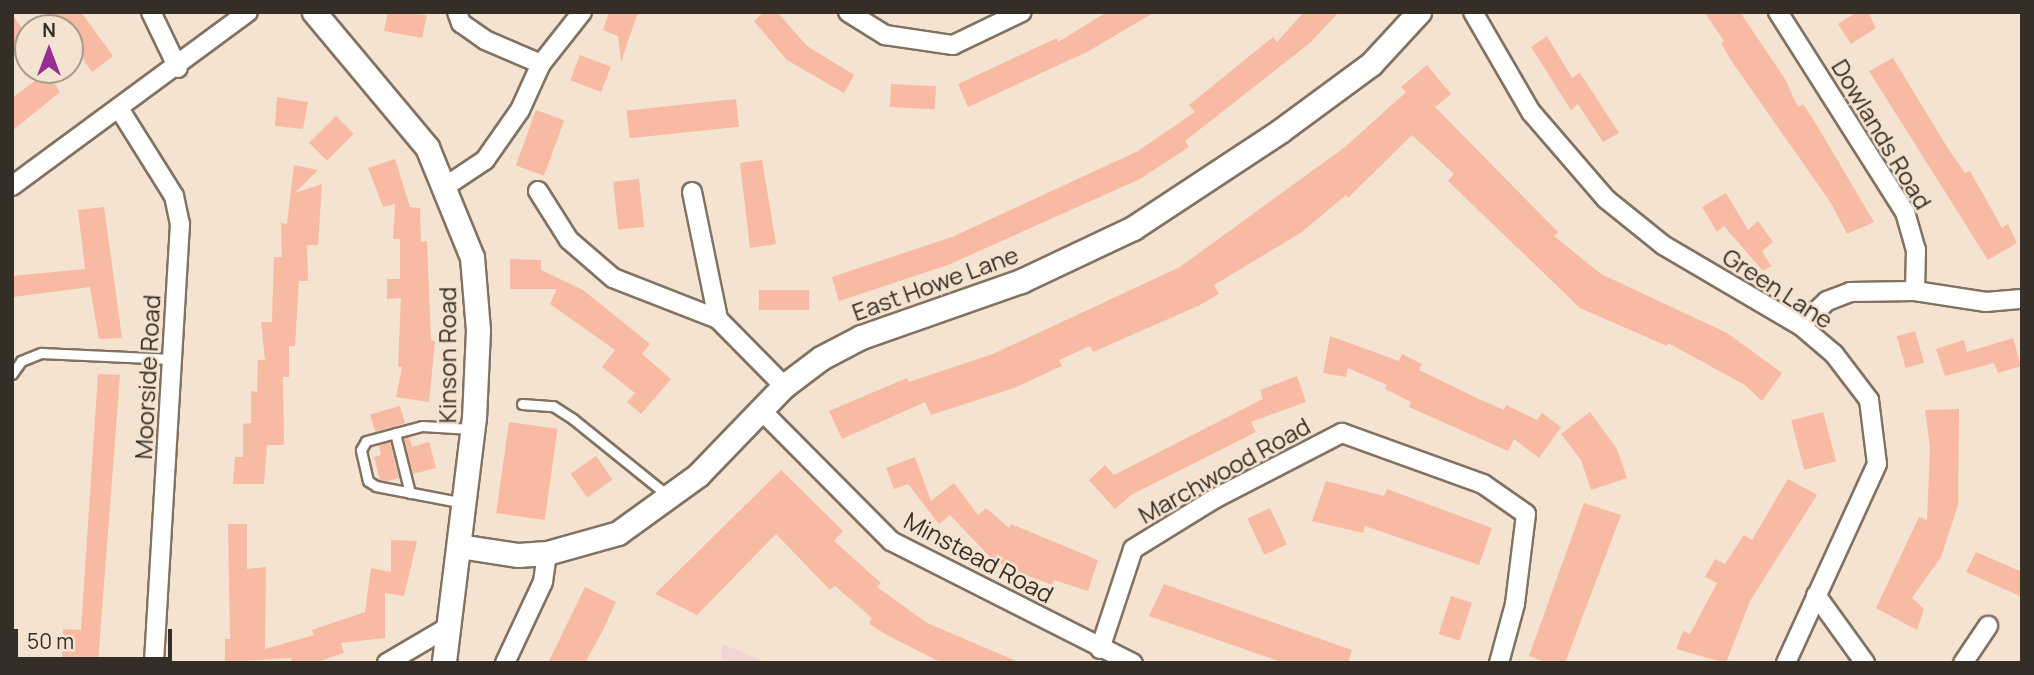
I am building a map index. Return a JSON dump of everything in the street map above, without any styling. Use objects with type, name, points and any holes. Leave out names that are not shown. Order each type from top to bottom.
[{"type":"street","points":[[151,12],[178,68]]},
{"type":"street","points":[[12,186],[178,68],[248,12]]},
{"type":"street","name":"Kinson Road","points":[[314,12],[426,147],[446,186],[473,267],[478,330],[473,429],[444,663]]},
{"type":"street","points":[[457,12],[461,23],[485,40],[541,64]]},
{"type":"street","points":[[446,186],[485,160],[520,110],[541,64],[582,12]]},
{"type":"street","points":[[848,12],[885,35],[953,45],[1022,12]]},
{"type":"street","name":"East Howe Lane","points":[[459,546],[518,555],[547,553],[618,533],[670,498],[783,386],[821,358],[861,337],[1021,281],[1133,228],[1258,147],[1371,64],[1419,12]]},
{"type":"street","name":"Green Lane","points":[[1473,12],[1531,112],[1606,199],[1663,245],[1801,327],[1834,354],[1869,400],[1877,464],[1786,663]]},
{"type":"street","name":"Dowlands Road","points":[[1778,12],[1905,212],[1916,250],[1915,291]]},
{"type":"street","name":"Moorside Road","points":[[120,110],[174,196],[180,224],[154,663]]},
{"type":"street","points":[[538,191],[569,240],[613,278],[718,319],[783,386]]},
{"type":"street","points":[[692,192],[718,319]]},
{"type":"street","points":[[1801,327],[1839,295],[1872,289],[1915,291],[1986,302],[2022,299]]},
{"type":"street","name":"Minstead Road","points":[[761,410],[891,541],[1100,649],[1133,663]]},
{"type":"street","name":"Marchwood Road","points":[[1100,649],[1133,549],[1216,498],[1342,433],[1483,484],[1526,514],[1515,604],[1499,663]]},
{"type":"street","points":[[505,663],[543,582],[547,553]]},
{"type":"street","points":[[1816,595],[1865,663]]},
{"type":"street","points":[[1963,663],[1989,626]]},
{"type":"street","points":[[387,663],[449,627]]},
{"type":"lane","points":[[12,374],[22,361],[41,353],[172,359]]},
{"type":"lane","points":[[522,404],[553,406],[573,419],[670,498]]},
{"type":"lane","points":[[465,503],[410,493],[368,481],[362,445],[422,426],[473,429]]},
{"type":"lane","points":[[395,433],[410,493]]},
{"type":"shaded area","points":[[722,644],[769,663],[722,663]]},
{"type":"building","points":[[49,12],[82,14],[50,14]]},
{"type":"building","points":[[388,12],[427,15],[422,38],[384,31]]},
{"type":"building","points":[[609,12],[638,12],[621,62],[618,36],[603,30]]},
{"type":"building","points":[[764,12],[777,12],[807,46],[854,75],[844,93],[787,60],[754,21]]},
{"type":"building","points":[[1107,12],[1155,12],[1087,52],[968,107],[958,84],[1057,38],[1058,42]]},
{"type":"building","points":[[1304,12],[1339,12],[1311,42],[1185,141],[1189,147],[1140,179],[948,265],[839,301],[832,277],[952,237],[1138,151],[1195,112],[1189,105],[1273,37],[1277,42]]},
{"type":"building","points":[[1704,12],[1740,12],[1785,79],[1798,107],[1803,104],[1813,119],[1874,222],[1847,234],[1831,203],[1730,59],[1721,43],[1724,41]]},
{"type":"building","points":[[1857,12],[1868,12],[1876,28],[1851,44],[1838,24]]},
{"type":"building","points":[[12,14],[14,45],[12,42]]},
{"type":"building","points":[[84,16],[113,56],[92,72],[84,61]]},
{"type":"building","points":[[1547,36],[1572,78],[1580,73],[1619,133],[1603,142],[1578,104],[1571,110],[1531,47]]},
{"type":"building","points":[[580,55],[611,67],[601,92],[570,80]]},
{"type":"building","points":[[1893,58],[1947,147],[1965,173],[1970,171],[2002,228],[2008,224],[2017,243],[1988,260],[1869,71]]},
{"type":"building","points":[[1427,65],[1451,94],[1435,107],[1558,232],[1554,236],[1601,274],[1727,333],[1782,373],[1762,401],[1745,385],[1668,343],[1667,346],[1580,308],[1448,181],[1454,174],[1412,135],[1348,198],[1346,195],[1302,232],[1214,285],[1219,294],[1200,305],[1093,352],[1090,346],[1059,360],[1062,366],[1014,388],[931,415],[925,402],[842,439],[829,411],[907,378],[909,382],[993,354],[1180,267],[1345,147],[1406,92],[1401,87]]},
{"type":"building","points":[[31,84],[55,84],[60,92],[12,131],[12,98]]},
{"type":"building","points":[[891,84],[936,86],[935,109],[890,107]]},
{"type":"building","points":[[277,97],[308,102],[303,129],[275,126]]},
{"type":"building","points":[[736,99],[739,127],[630,138],[627,110]]},
{"type":"building","points":[[536,110],[564,120],[544,176],[516,165]]},
{"type":"building","points":[[336,116],[354,134],[327,161],[309,143]]},
{"type":"building","points":[[395,159],[410,207],[420,208],[421,242],[427,241],[431,341],[435,341],[429,402],[396,397],[402,367],[398,367],[401,298],[387,299],[387,279],[400,279],[400,239],[393,239],[395,204],[383,207],[368,168]]},
{"type":"building","points":[[762,160],[776,244],[750,248],[740,163]]},
{"type":"building","points":[[294,165],[318,170],[295,193],[322,184],[318,245],[307,245],[308,281],[299,281],[295,346],[289,346],[289,377],[283,377],[284,445],[267,445],[264,484],[233,484],[235,457],[243,457],[243,424],[251,423],[251,391],[257,392],[258,360],[265,360],[261,322],[272,322],[274,257],[282,257],[281,223],[287,224]]},
{"type":"building","points":[[639,179],[644,227],[618,229],[613,182]]},
{"type":"building","points":[[1726,193],[1748,230],[1758,221],[1773,242],[1762,251],[1771,266],[1763,271],[1724,226],[1717,232],[1702,207]]},
{"type":"building","points":[[104,207],[122,338],[99,339],[90,287],[13,297],[12,276],[85,269],[78,210]]},
{"type":"building","points":[[510,259],[541,260],[541,270],[583,290],[650,344],[642,354],[671,379],[641,414],[627,402],[635,393],[602,367],[615,350],[550,304],[557,289],[510,289]]},
{"type":"building","points":[[759,290],[809,290],[809,310],[759,310]]},
{"type":"building","points":[[1915,331],[1924,363],[1906,368],[1897,336]]},
{"type":"building","points":[[1330,336],[1399,361],[1402,354],[1422,364],[1419,370],[1479,399],[1504,410],[1506,405],[1537,420],[1542,413],[1561,427],[1539,458],[1514,439],[1508,451],[1409,407],[1411,402],[1385,389],[1387,385],[1348,368],[1346,377],[1323,373]]},
{"type":"building","points":[[2013,338],[2021,366],[1998,373],[1994,363],[1945,376],[1936,349],[1964,340],[1967,352]]},
{"type":"building","points":[[98,374],[120,375],[98,663],[62,663],[63,629],[81,630]]},
{"type":"building","points":[[1297,376],[1306,402],[1251,422],[1256,432],[1131,495],[1115,509],[1089,480],[1105,465],[1114,475],[1263,399],[1260,390]]},
{"type":"building","points":[[400,406],[405,423],[375,432],[370,415]]},
{"type":"building","points":[[1959,409],[1958,505],[1941,557],[1912,598],[1924,609],[1917,630],[1876,608],[1919,517],[1927,520],[1930,447],[1925,410]]},
{"type":"building","points":[[1590,412],[1617,449],[1627,478],[1591,490],[1581,460],[1561,434]]},
{"type":"building","points":[[1823,412],[1836,461],[1804,470],[1791,421]]},
{"type":"building","points":[[509,422],[558,429],[545,520],[496,513]]},
{"type":"building","points":[[409,437],[412,447],[429,442],[436,468],[413,474],[404,438]]},
{"type":"building","points":[[390,442],[399,478],[380,480],[374,457],[381,455],[379,445]]},
{"type":"building","points":[[596,456],[613,480],[587,498],[571,474]]},
{"type":"building","points":[[915,457],[931,501],[954,483],[978,515],[986,508],[1009,528],[1011,524],[1098,560],[1088,591],[1054,580],[1052,585],[1010,569],[991,558],[950,515],[939,524],[908,484],[894,489],[886,468]]},
{"type":"building","points":[[781,470],[843,531],[834,541],[881,583],[877,587],[927,623],[1021,663],[942,663],[887,635],[869,624],[872,618],[835,586],[830,590],[776,534],[697,615],[655,594]]},
{"type":"building","points":[[1788,479],[1817,495],[1750,601],[1726,663],[1676,649],[1683,631],[1690,634],[1717,583],[1705,577],[1715,559],[1725,564],[1744,535],[1752,540]]},
{"type":"building","points":[[1326,481],[1384,496],[1387,489],[1492,528],[1479,565],[1365,526],[1363,533],[1312,521]]},
{"type":"building","points":[[1584,503],[1621,515],[1565,663],[1547,663],[1529,656]]},
{"type":"building","points":[[1270,508],[1287,544],[1264,555],[1247,519]]},
{"type":"building","points":[[228,524],[247,524],[247,569],[266,567],[265,649],[314,635],[312,630],[365,612],[371,568],[391,572],[391,540],[417,541],[404,596],[385,593],[385,638],[341,643],[344,653],[314,663],[292,663],[291,658],[225,662],[225,639],[230,639]]},
{"type":"building","points":[[1976,552],[2022,572],[2022,597],[1966,572]]},
{"type":"building","points":[[1164,584],[1352,650],[1348,663],[1284,663],[1149,616]]},
{"type":"building","points":[[585,587],[616,602],[601,634],[585,663],[548,663]]},
{"type":"building","points":[[1451,596],[1472,603],[1460,641],[1439,634]]}]
